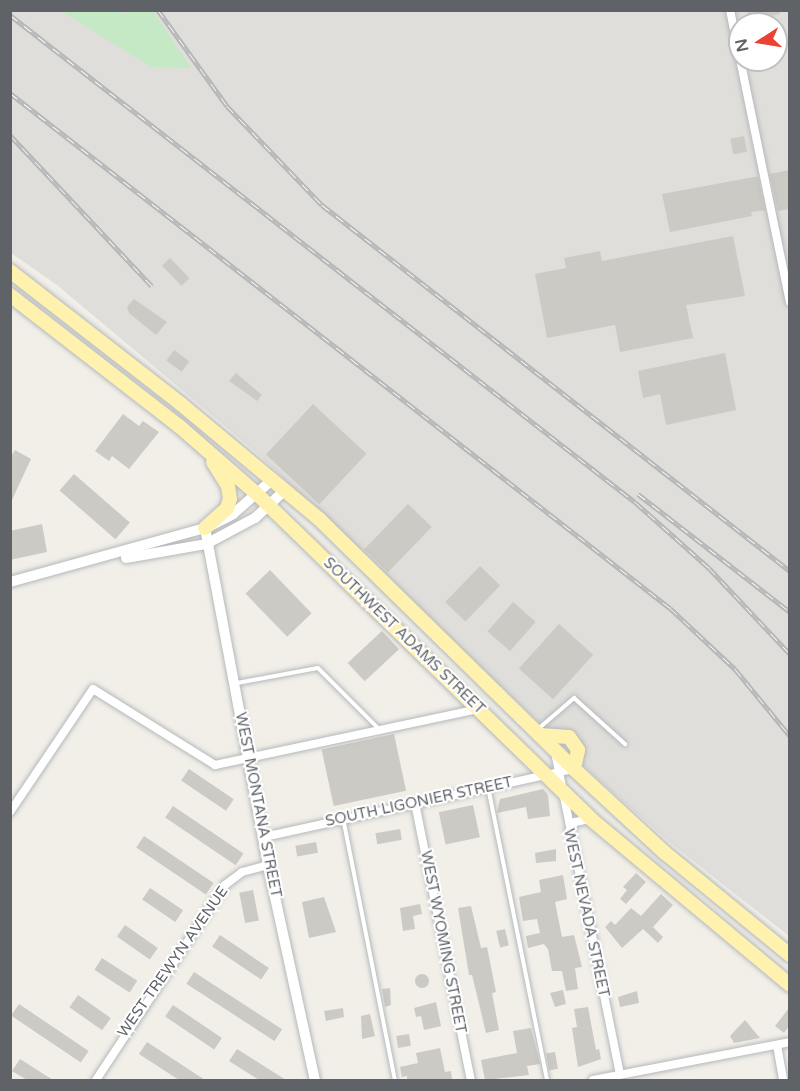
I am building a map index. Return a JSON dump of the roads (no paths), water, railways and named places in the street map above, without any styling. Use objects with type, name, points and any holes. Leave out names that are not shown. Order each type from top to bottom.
[{"type":"main road","name":"SOUTHWEST ADAMS STREET","points":[[10,271],[319,519],[574,769],[664,852],[789,955]]},
{"type":"main road","name":"SOUTHWEST ADAMS STREET","points":[[10,295],[179,426],[257,494],[479,709],[552,774],[561,789],[591,819],[789,985]]},
{"type":"main road","points":[[179,426],[216,466],[230,490],[227,508],[204,528]]},
{"type":"main road","points":[[538,733],[569,736],[578,750],[574,769]]},
{"type":"street","points":[[730,10],[789,302]]},
{"type":"street","points":[[10,582],[78,565],[204,528],[233,514],[272,480]]},
{"type":"street","points":[[78,565],[206,544],[242,527],[285,491]]},
{"type":"street","name":"WEST MONTANA STREET","points":[[204,528],[268,865],[315,1080]]},
{"type":"street","points":[[10,812],[93,689],[208,763],[249,758],[479,709]]},
{"type":"street","points":[[552,774],[555,750]]},
{"type":"street","name":"SOUTH LIGONIER STREET","points":[[264,837],[415,802],[574,769]]},
{"type":"street","name":"WEST NEVADA STREET","points":[[561,789],[624,1077]]},
{"type":"street","name":"WEST WYOMING STREET","points":[[415,802],[471,1080]]},
{"type":"street","points":[[569,831],[575,822],[591,819]]},
{"type":"street","name":"WEST TREWYN AVENUE","points":[[96,1080],[225,885],[242,872],[268,865]]},
{"type":"street","points":[[593,1080],[624,1077],[789,1042]]},
{"type":"street","points":[[777,1045],[783,1080]]},
{"type":"lane","points":[[234,684],[318,668],[380,730]]},
{"type":"lane","points":[[538,733],[574,698],[626,744]]},
{"type":"lane","points":[[488,787],[547,1080]]},
{"type":"lane","points":[[343,818],[395,1080]]},
{"type":"railway","points":[[158,10],[227,106],[322,205],[790,571]]},
{"type":"railway","points":[[10,15],[635,502],[709,568],[790,654]]},
{"type":"railway","points":[[10,93],[670,608],[735,669],[790,736]]},
{"type":"railway","points":[[10,135],[152,286]]},
{"type":"railway","points":[[638,494],[790,612]]}]
